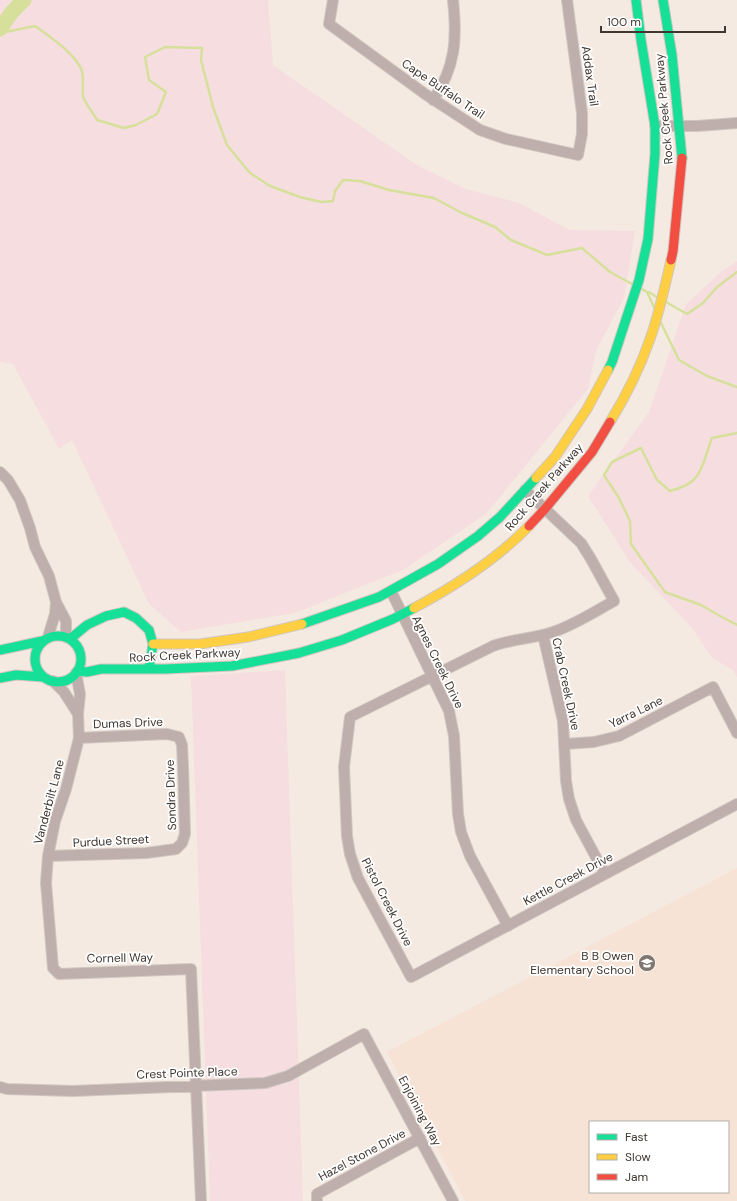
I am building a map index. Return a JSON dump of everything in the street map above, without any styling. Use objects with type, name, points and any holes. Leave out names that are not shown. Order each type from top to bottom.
[{"type":"street","name":"Cape Buffalo Trail","points":[[333,0],[329,24],[434,100],[470,124],[489,134],[506,139],[578,155]]},
{"type":"street","points":[[434,100],[447,76],[454,55],[456,29],[453,0]]},
{"type":"street","name":"Addax Trail","points":[[567,0],[582,113],[582,134],[578,155]]},
{"type":"street","name":"Rock Creek Parkway","points":[[76,672],[87,672],[101,669],[149,669],[199,656],[248,637],[302,624],[340,612],[391,591],[438,564],[478,536],[500,517],[556,457],[587,409],[612,362],[639,280],[648,239],[655,154],[654,126],[640,40],[636,0]]},
{"type":"street","name":"Rock Creek Parkway","points":[[68,638],[87,625],[106,616],[124,612],[136,618],[149,630],[153,644],[199,656],[243,664],[320,648],[357,635],[401,615],[445,591],[489,561],[522,533],[544,510],[592,452],[626,393],[650,340],[657,320],[673,251],[682,159],[672,55],[663,0]]},
{"type":"street","points":[[654,126],[737,123]]},
{"type":"street","points":[[0,472],[8,480],[20,500],[35,547],[49,576],[56,602],[66,621],[68,638]]},
{"type":"street","points":[[432,676],[496,645],[543,635],[566,626],[614,601],[583,546],[525,490]]},
{"type":"street","name":"Agnes Creek Drive","points":[[391,591],[401,615],[446,704],[453,725],[455,740],[458,814],[463,839],[470,856],[508,926]]},
{"type":"street","points":[[43,677],[39,673],[35,662],[36,651],[45,639],[56,614],[56,602]]},
{"type":"street","name":"Crab Creek Drive","points":[[543,635],[562,714],[565,744],[566,781],[571,806],[604,874]]},
{"type":"street","points":[[0,650],[60,636],[68,638],[76,644],[79,650],[81,657],[80,665],[76,672],[66,680],[53,681]]},
{"type":"street","points":[[149,669],[153,644]]},
{"type":"street","name":"Vanderbilt Lane","points":[[53,968],[46,883],[48,856],[55,821],[66,789],[79,738],[78,714],[80,694],[76,672]]},
{"type":"street","points":[[0,678],[16,675],[43,677],[53,681],[64,692],[78,714]]},
{"type":"street","name":"Pistol Creek Drive","points":[[411,977],[358,878],[350,854],[347,836],[344,764],[350,717],[432,676]]},
{"type":"street","name":"Yarra Lane","points":[[565,744],[594,742],[619,736],[713,687],[737,733]]},
{"type":"street","name":"Dumas Drive","points":[[79,738],[167,734],[179,737]]},
{"type":"street","name":"Sondra Drive","points":[[176,849],[182,843],[185,834],[182,745],[179,737]]},
{"type":"street","name":"Kettle Creek Drive","points":[[411,977],[737,804]]},
{"type":"street","name":"Purdue Street","points":[[48,856],[146,853],[176,849]]},
{"type":"street","name":"Cornell Way","points":[[53,968],[59,974],[191,969],[196,1086]]},
{"type":"street","name":"Crest Pointe Place","points":[[0,1088],[73,1091],[265,1083],[288,1076],[364,1034]]},
{"type":"street","name":"Enjoining Way","points":[[364,1034],[454,1201]]},
{"type":"street","points":[[196,1086],[201,1201]]},
{"type":"street","name":"Hazel Stone Drive","points":[[317,1197],[420,1138]]},
{"type":"shaded area","points":[[0,0],[268,0],[273,65],[417,165],[466,189],[519,203],[570,230],[635,231],[624,298],[596,351],[588,389],[486,514],[403,570],[295,613],[181,632],[149,604],[72,440],[59,449],[13,364],[0,362]]},
{"type":"shaded area","points":[[737,261],[737,678],[733,670],[712,658],[692,628],[629,561],[588,496],[649,412],[686,304],[721,272]]},
{"type":"shaded area","points":[[285,670],[303,1201],[210,1201],[191,676]]},
{"type":"shaded area","name":"B B Owen Elementary School","points":[[737,868],[737,1201],[465,1201],[387,1052]]},
{"type":"waterway","points":[[0,29],[12,12],[24,0]]},
{"type":"waterway","points":[[0,33],[35,26],[54,40],[68,52],[79,65],[83,74],[84,99],[97,120],[124,128],[136,125],[157,114],[166,92],[149,80],[145,57],[165,47],[202,48],[201,60],[213,107],[227,145],[250,173],[270,186],[300,197],[321,202],[333,201],[335,191],[343,180],[360,181],[389,190],[434,198],[460,212],[495,227],[511,240],[547,255],[582,248],[610,272],[632,284]]},
{"type":"waterway","points":[[666,302],[687,314],[703,303],[717,287],[737,272]]},
{"type":"waterway","points":[[640,288],[647,292],[654,307]]},
{"type":"waterway","points":[[649,292],[658,298]]},
{"type":"waterway","points":[[661,323],[679,360],[707,376],[737,387]]},
{"type":"waterway","points":[[737,433],[712,438],[700,472],[695,478],[681,488],[670,491],[657,480],[641,448],[612,462],[604,475],[619,498],[630,521],[631,544],[665,592],[701,605],[737,625]]},
{"type":"traffic: fast","points":[[608,370],[639,280],[648,239],[655,154],[655,126],[636,0]]},
{"type":"traffic: fast","points":[[663,0],[672,55],[682,158]]},
{"type":"traffic: fast","points":[[302,624],[379,597],[438,564],[478,536],[500,517],[536,478]]},
{"type":"traffic: fast","points":[[77,671],[87,672],[101,669],[165,669],[232,666],[299,653],[342,640],[393,619],[414,608]]},
{"type":"traffic: fast","points":[[70,639],[87,625],[106,616],[124,612],[136,618],[149,630],[153,644],[149,669]]},
{"type":"traffic: fast","points":[[54,636],[62,636],[71,640],[77,646],[81,659],[77,672],[71,678],[62,682],[54,682],[45,678],[39,672],[35,663],[35,655],[39,646],[45,640],[54,636]]},
{"type":"traffic: fast","points":[[0,650],[42,641]]},
{"type":"traffic: fast","points":[[0,678],[16,675],[43,677]]},
{"type":"traffic: slow","points":[[610,422],[622,402],[642,361],[659,310],[671,260]]},
{"type":"traffic: slow","points":[[536,478],[555,457],[587,409],[608,370]]},
{"type":"traffic: slow","points":[[414,608],[445,591],[474,572],[503,550],[529,526]]},
{"type":"traffic: slow","points":[[153,644],[200,644],[248,637],[302,624]]},
{"type":"traffic: jam","points":[[671,260],[682,158]]},
{"type":"traffic: jam","points":[[529,526],[592,452],[610,422]]},
{"type":"place","name":"B B Owen Elementary School","points":[[647,963]]}]
